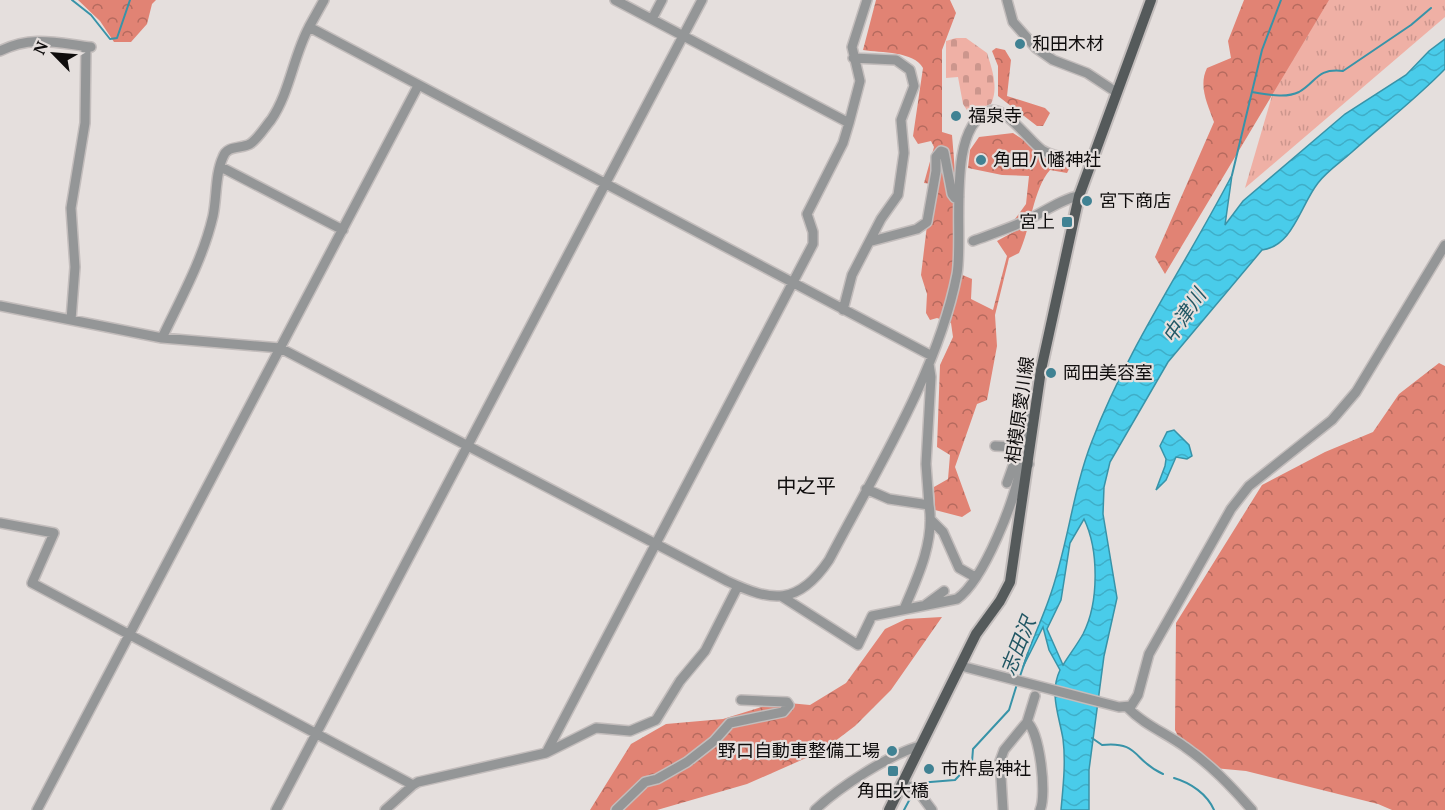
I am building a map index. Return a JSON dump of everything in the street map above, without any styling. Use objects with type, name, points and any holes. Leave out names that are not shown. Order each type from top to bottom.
[{"type":"main road","name":"相模原愛川線","points":[[889,810],[920,746],[966,667],[976,634],[1000,601],[1010,582],[1051,320],[1079,196],[1151,0]]},
{"type":"street","points":[[162,338],[202,253],[213,216],[221,167],[227,150],[253,142],[270,120],[295,65],[300,43],[324,0]]},
{"type":"street","points":[[615,0],[849,123]]},
{"type":"street","points":[[652,19],[662,0]]},
{"type":"street","points":[[276,810],[702,0]]},
{"type":"street","points":[[546,753],[814,239],[807,214],[843,143],[849,123],[860,81],[852,47],[867,0]]},
{"type":"street","points":[[1007,0],[1013,22],[1036,48],[1053,60],[1087,73],[1116,92]]},
{"type":"street","points":[[309,27],[793,283],[931,360]]},
{"type":"street","points":[[0,51],[20,41],[89,47],[85,123],[71,208],[75,267],[71,320]]},
{"type":"street","points":[[843,310],[849,283],[881,219],[898,195],[904,153],[901,120],[914,86],[910,70],[896,60],[853,58]]},
{"type":"street","points":[[37,810],[418,86]]},
{"type":"street","points":[[0,306],[162,338],[280,348],[738,586],[757,595],[781,596],[805,587],[820,574],[931,360],[956,276],[960,243],[960,163],[964,145],[978,121],[989,111],[996,110],[1004,114],[1034,144],[1051,154],[1091,159]]},
{"type":"street","points":[[872,241],[917,229],[927,222],[936,171],[936,157],[941,151],[945,152],[947,159],[952,194],[955,198],[959,197]]},
{"type":"street","points":[[221,167],[343,230]]},
{"type":"street","points":[[973,241],[1020,224],[1060,205],[1069,197],[1079,196]]},
{"type":"street","points":[[1123,708],[1138,695],[1149,654],[1231,508],[1249,486],[1332,420],[1356,392],[1445,245]]},
{"type":"street","points":[[904,609],[923,565],[930,519],[926,464],[931,360]]},
{"type":"street","points":[[1007,483],[1029,418],[1035,418]]},
{"type":"street","points":[[995,446],[1021,447]]},
{"type":"street","points":[[781,596],[855,645],[858,645],[872,616],[957,599],[968,589],[994,545],[1017,488],[1022,465],[1029,464]]},
{"type":"street","points":[[866,489],[889,500],[929,505]]},
{"type":"street","points":[[930,519],[943,531],[959,568],[975,577]]},
{"type":"street","points":[[0,523],[54,533],[32,583],[413,785]]},
{"type":"street","points":[[385,810],[418,782],[546,753],[596,729],[630,731],[656,720],[680,681],[705,651],[738,586]]},
{"type":"street","points":[[924,606],[944,591]]},
{"type":"street","points":[[966,667],[1123,708],[1183,745],[1216,770],[1252,810]]},
{"type":"street","points":[[1004,810],[1000,761],[1004,750],[1027,722],[1035,696]]},
{"type":"street","points":[[616,810],[636,794],[645,782],[657,779],[687,762],[714,741],[730,723],[783,712],[789,705],[787,702],[741,700]]},
{"type":"street","points":[[1027,722],[1032,726],[1038,738],[1042,787],[1040,810]]},
{"type":"street","points":[[815,810],[834,793],[884,763],[920,746]]},
{"type":"street","points":[[902,783],[917,790],[932,810]]},
{"type":"green space","points":[[78,0],[156,0],[152,4],[147,24],[131,42],[114,42],[100,21]]},
{"type":"green space","points":[[876,0],[950,0],[956,13],[942,50],[942,132],[952,135],[956,186],[953,271],[972,279],[971,299],[993,310],[1007,256],[997,241],[1019,229],[1015,219],[1026,204],[1029,176],[1002,175],[968,168],[970,150],[979,137],[1013,133],[1069,169],[1067,173],[1050,170],[1044,178],[1019,253],[1009,258],[995,315],[997,346],[987,400],[977,404],[955,467],[971,511],[962,517],[935,510],[934,487],[948,479],[950,455],[937,447],[940,365],[953,337],[951,323],[937,318],[930,320],[926,313],[927,294],[921,275],[932,184],[924,183],[934,147],[931,141],[918,144],[913,136],[923,68],[912,58],[863,50]]},
{"type":"green space","points":[[1244,0],[1329,0],[1165,274],[1155,257],[1214,122],[1205,95],[1204,75],[1207,68],[1231,58],[1228,41]]},
{"type":"green space","points":[[1300,0],[1445,0],[1445,17],[1245,188]]},
{"type":"green space","points":[[966,38],[987,53],[993,72],[995,85],[991,104],[981,108],[972,118],[963,104],[958,77],[946,78],[946,41]]},
{"type":"green space","points":[[996,48],[1005,50],[1011,60],[1007,96],[1045,108],[1050,113],[1043,126],[1037,126],[998,96],[998,66],[992,51]]},
{"type":"green space","points":[[1439,363],[1445,366],[1445,810],[1392,810],[1378,804],[1246,771],[1214,768],[1180,740],[1175,730],[1176,623],[1262,485],[1325,452],[1373,432],[1399,394]]},
{"type":"green space","points":[[942,617],[891,690],[855,726],[822,751],[747,784],[657,810],[590,810],[631,744],[666,724],[723,719],[778,702],[810,705],[846,683],[885,629],[906,619]]},
{"type":"water","name":"中津川","points":[[1445,39],[1445,69],[1322,179],[1289,233],[1273,247],[1262,250],[1168,362],[1110,462],[1104,487],[1103,514],[1117,598],[1104,656],[1089,770],[1089,810],[1061,810],[1064,748],[1055,696],[1060,670],[1049,650],[1043,627],[1023,667],[1046,608],[1061,560],[1085,460],[1106,406],[1140,339],[1232,175],[1225,225],[1243,201],[1345,114],[1406,75],[1429,51]],"holes":[[[1084,519],[1089,532],[1095,576],[1092,607],[1083,634],[1063,665],[1047,629],[1061,600],[1070,543]]]},
{"type":"water","points":[[1174,430],[1189,445],[1192,456],[1187,459],[1176,457],[1166,480],[1156,490],[1166,459],[1160,446],[1167,432]]},
{"type":"waterway","points":[[72,0],[91,15],[110,39],[117,38],[130,0]]},
{"type":"waterway","points":[[1232,175],[1262,50],[1281,0]]},
{"type":"waterway","points":[[1252,92],[1282,96],[1299,92],[1322,74],[1343,71],[1411,25],[1431,8]]},
{"type":"waterway","name":"志田沢","points":[[1019,679],[1028,653]]},
{"type":"waterway","name":"志田沢","points":[[918,783],[955,780],[972,762],[973,749],[1009,710],[1017,684]]},
{"type":"waterway","points":[[1092,738],[1102,745],[1123,746],[1130,749],[1153,769],[1163,774]]},
{"type":"waterway","points":[[1174,778],[1198,790],[1214,810]]},
{"type":"waterway","name":"志田沢","points":[[904,810],[912,795]]},
{"type":"place","name":"和田木材","points":[[1020,44]]},
{"type":"place","name":"福泉寺","points":[[956,116]]},
{"type":"place","name":"角田八幡神社","points":[[981,160]]},
{"type":"place","name":"宮下商店","points":[[1087,201]]},
{"type":"place","name":"宮上","points":[[1067,222]]},
{"type":"place","name":"岡田美容室","points":[[1051,373]]},
{"type":"place","name":"野口自動車整備工場","points":[[892,751]]},
{"type":"place","name":"市杵島神社","points":[[929,769]]},
{"type":"place","name":"角田大橋","points":[[893,771]]},
{"type":"district","name":"中之平","points":[[806,486]]}]
